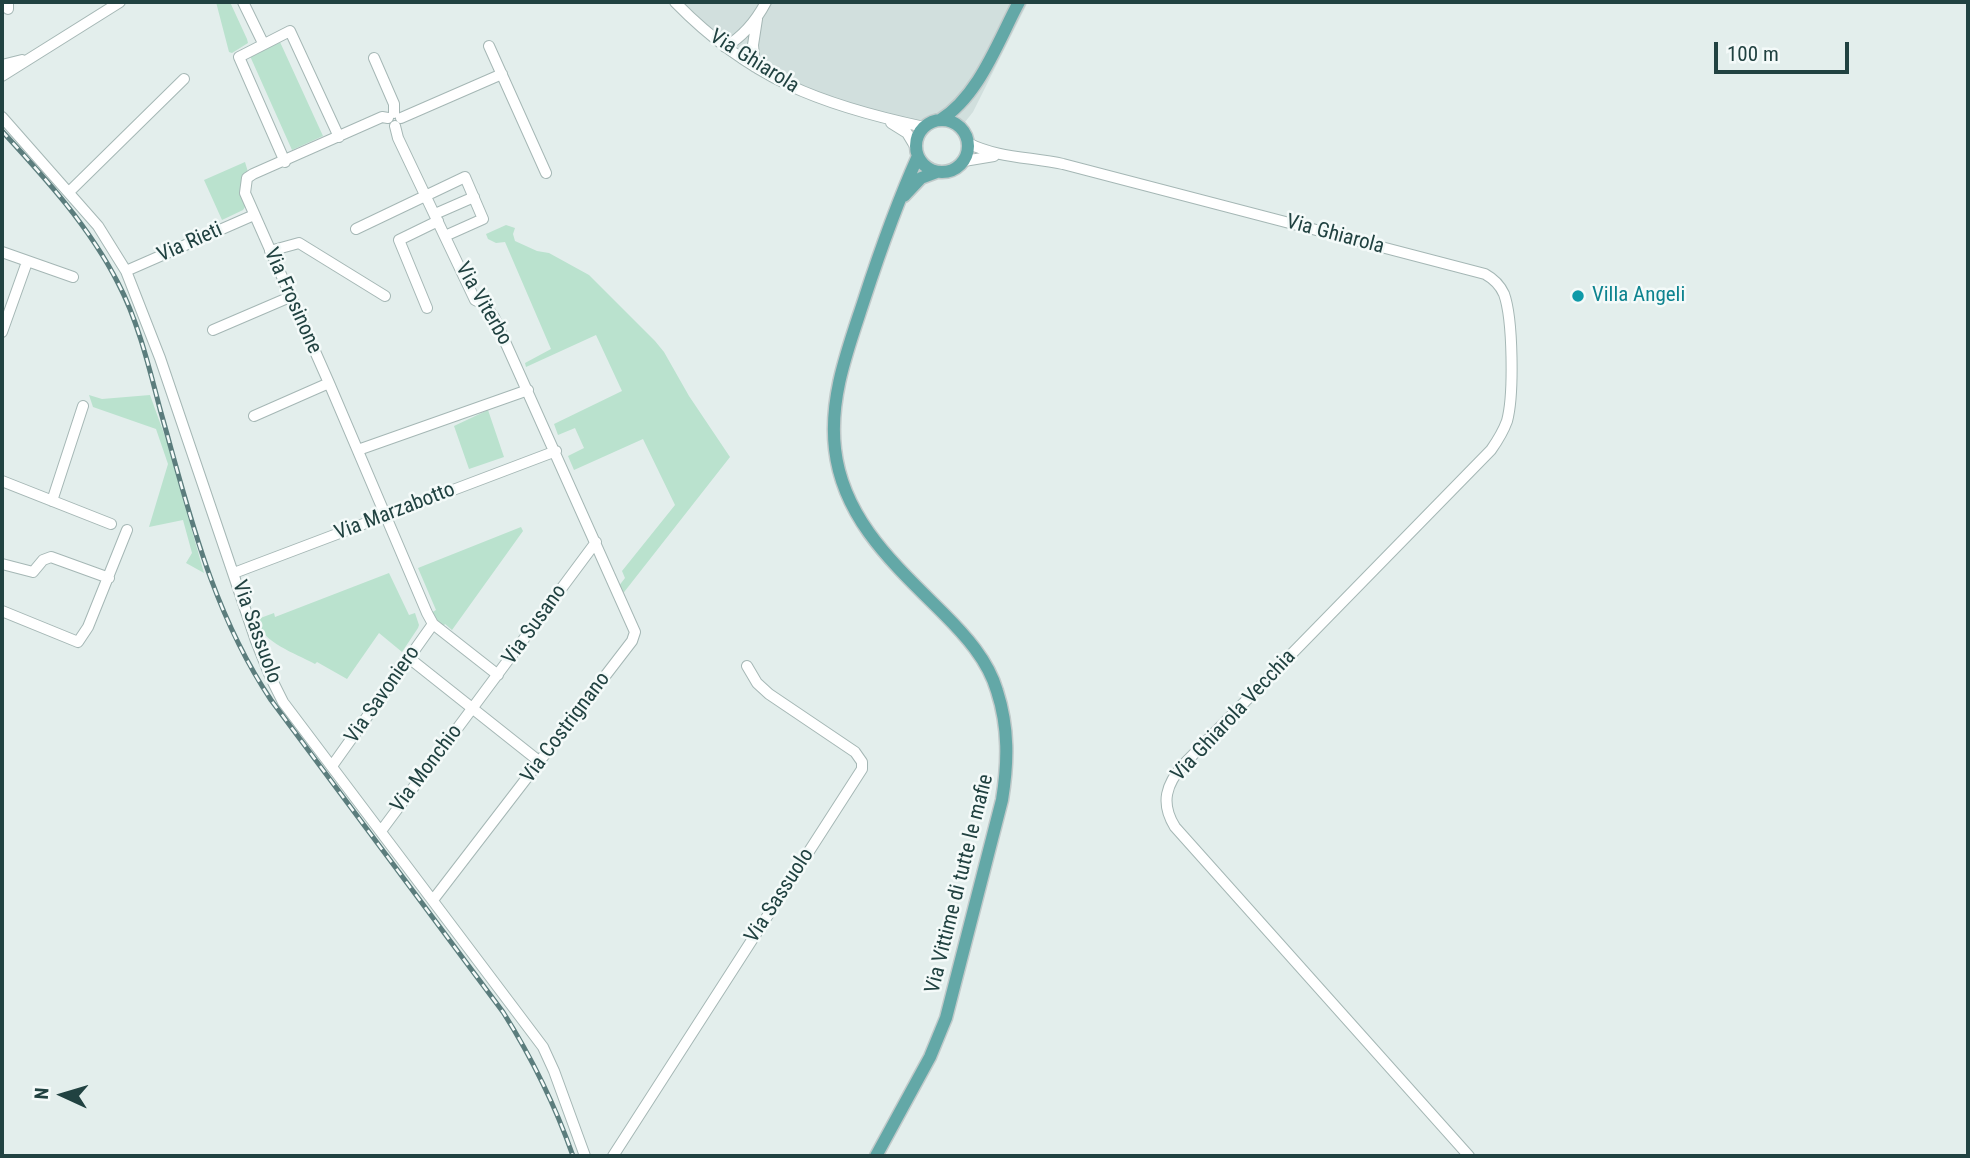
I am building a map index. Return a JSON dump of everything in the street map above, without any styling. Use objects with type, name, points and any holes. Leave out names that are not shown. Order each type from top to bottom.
[{"type":"main road","points":[[939,120],[956,123],[968,143],[964,161],[952,171],[937,172],[922,164],[916,141],[924,127],[955,110],[969,95],[1019,2]]},
{"type":"main road","points":[[962,129],[969,95]]},
{"type":"main road","name":"Via Vittime di tutte le mafie","points":[[876,1156],[930,1057],[946,1018],[1002,800],[1007,769],[1007,738],[1002,710],[997,688],[984,663],[965,635],[891,561],[867,532],[840,477],[835,450],[833,418],[843,364],[895,207],[917,152]]},
{"type":"main road","name":"Via Vittime di tutte le mafie","points":[[895,207],[921,178],[937,172]]},
{"type":"street","points":[[4,69],[29,59],[120,2]]},
{"type":"street","points":[[243,2],[263,43]]},
{"type":"street","name":"Via Ghiarola","points":[[675,2],[725,47],[788,87],[885,119],[924,127]]},
{"type":"street","points":[[725,47],[738,39],[757,18],[766,2]]},
{"type":"street","points":[[755,67],[753,45],[757,18]]},
{"type":"street","points":[[285,162],[239,57],[263,43],[290,31],[339,137]]},
{"type":"street","points":[[489,46],[546,173]]},
{"type":"street","name":"Via Viterbo","points":[[374,58],[394,104],[398,138],[475,300],[485,304],[494,317],[556,451]]},
{"type":"street","name":"Via Frosinone","points":[[433,624],[245,193],[247,178],[382,117],[394,119],[502,74]]},
{"type":"street","points":[[69,192],[184,79]]},
{"type":"street","name":"Via Sassuolo","points":[[2,117],[97,226],[126,271],[160,358],[256,641],[275,689],[543,1046],[585,1156]]},
{"type":"street","points":[[885,119],[907,133],[917,152]]},
{"type":"street","name":"Via Ghiarola","points":[[968,143],[988,152],[1063,164],[1485,274],[1494,279],[1505,296],[1511,377],[1507,420],[1501,436],[1491,450]]},
{"type":"street","name":"Via Ghiarola","points":[[964,161],[1001,155]]},
{"type":"street","points":[[356,229],[465,177],[483,219],[445,236]]},
{"type":"street","points":[[427,309],[399,240],[474,197]]},
{"type":"street","name":"Via Rieti","points":[[126,271],[254,215]]},
{"type":"street","points":[[270,251],[299,243],[385,296]]},
{"type":"street","points":[[2,252],[73,278]]},
{"type":"street","points":[[2,332],[27,262]]},
{"type":"street","points":[[213,330],[290,297]]},
{"type":"street","points":[[254,416],[329,383]]},
{"type":"street","points":[[358,450],[528,390]]},
{"type":"street","points":[[52,501],[83,406]]},
{"type":"street","name":"Via Ghiarola Vecchia","points":[[1469,1156],[1175,827],[1167,811],[1166,799],[1169,783],[1179,769],[1491,450]]},
{"type":"street","points":[[556,451],[596,542]]},
{"type":"street","name":"Via Marzabotto","points":[[234,573],[556,451]]},
{"type":"street","points":[[2,481],[111,524]]},
{"type":"street","points":[[2,611],[78,642],[88,627],[127,530]]},
{"type":"street","name":"Via Susano","points":[[474,708],[596,542]]},
{"type":"street","name":"Via Costrignano","points":[[433,900],[635,637],[634,626],[596,542]]},
{"type":"street","points":[[2,564],[33,572],[43,560],[51,557],[108,578]]},
{"type":"street","points":[[433,624],[498,675]]},
{"type":"street","name":"Via Savoniero","points":[[332,766],[433,624]]},
{"type":"street","points":[[409,657],[540,762]]},
{"type":"street","name":"Via Sassuolo","points":[[613,1156],[862,769],[862,762],[855,752],[763,690],[747,666]]},
{"type":"street","name":"Via Monchio","points":[[381,831],[474,708]]},
{"type":"shaded area","points":[[683,2],[1028,2],[973,112],[961,127],[954,129],[821,100],[738,56]]},
{"type":"green space","points":[[216,2],[230,2],[247,39],[248,43],[232,53],[229,52]]},
{"type":"green space","points":[[280,42],[323,136],[292,150],[250,56]]},
{"type":"green space","points":[[245,162],[248,172],[243,175],[241,183],[247,204],[243,210],[222,220],[204,180]]},
{"type":"green space","points":[[506,225],[515,228],[515,241],[537,251],[549,253],[589,275],[655,341],[730,457],[621,596],[618,587],[625,578],[622,571],[675,505],[643,439],[574,470],[568,456],[584,448],[575,428],[558,435],[554,424],[622,391],[596,335],[526,367],[525,363],[551,349],[505,242],[496,243],[488,239],[486,234]]},
{"type":"green space","points":[[89,395],[102,399],[150,395],[167,442],[204,573],[186,563],[192,553],[183,520],[149,527],[168,464],[156,429],[93,407]]},
{"type":"green space","points":[[488,410],[504,457],[469,469],[454,426]]},
{"type":"green space","points":[[521,527],[523,531],[452,630],[445,624],[441,629],[429,614],[436,610],[418,568]]},
{"type":"green space","points":[[389,573],[409,615],[415,613],[418,628],[402,652],[379,633],[347,679],[280,646],[266,635],[255,620],[274,613],[275,617]]},
{"type":"railway","points":[[2,131],[80,222],[125,298],[142,344],[204,559],[232,631],[250,666],[271,700],[503,1012],[542,1082],[573,1156]]},
{"type":"place","name":"Villa Angeli","points":[[1578,296]]}]
